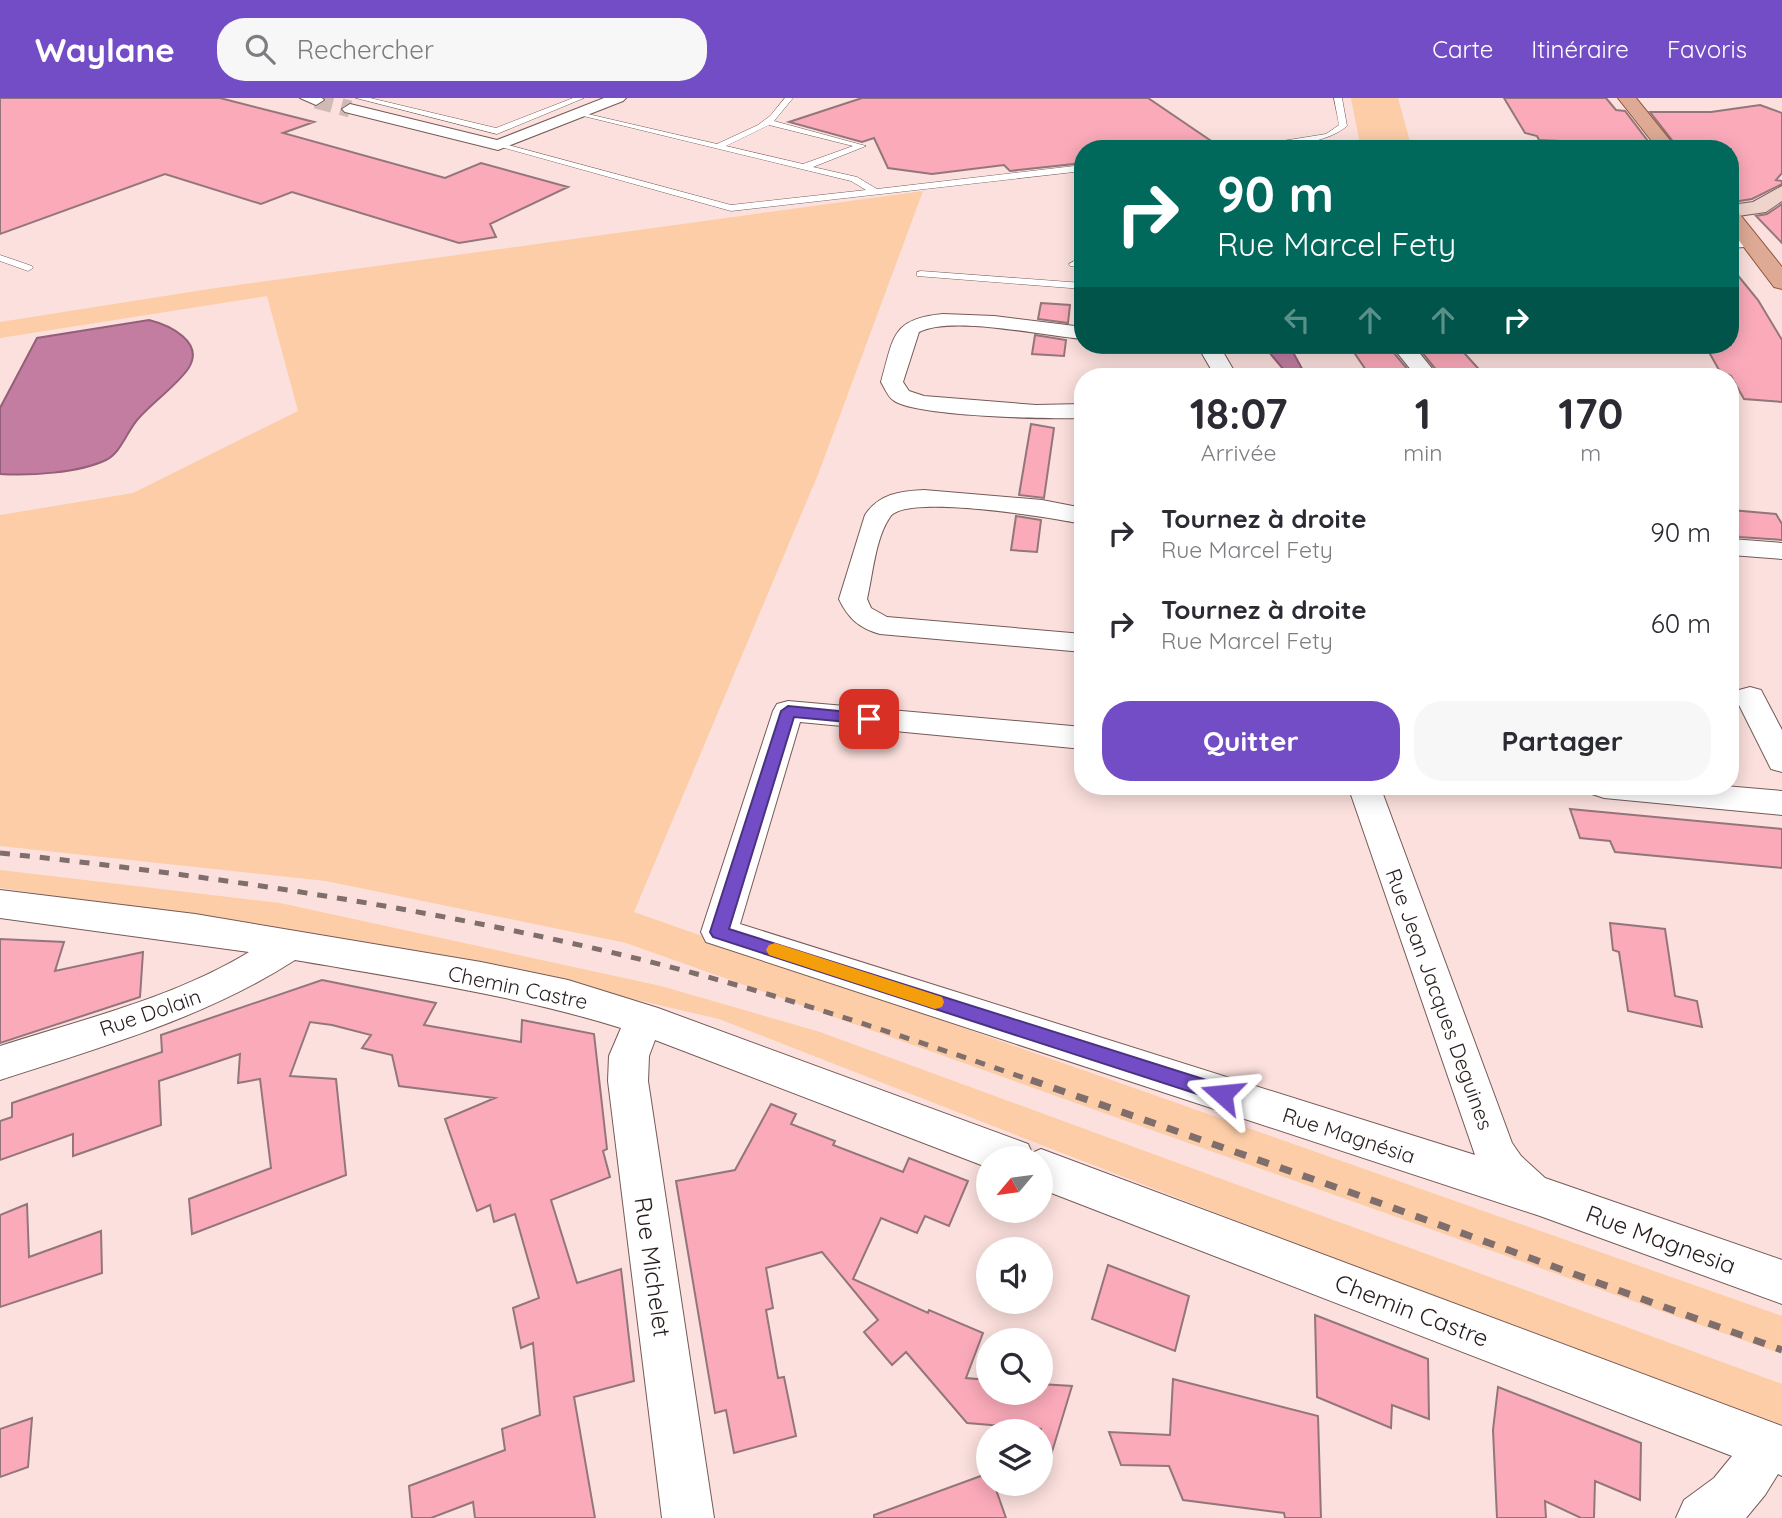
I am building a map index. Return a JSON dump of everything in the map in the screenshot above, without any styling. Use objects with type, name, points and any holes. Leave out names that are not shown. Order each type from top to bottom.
[{"type":"main road","points":[[1627,98],[1661,140]]},
{"type":"main road","points":[[1739,224],[1782,282]]},
{"type":"main road","points":[[1739,246],[1782,288]]},
{"type":"street","points":[[362,101],[498,145],[580,106],[618,98]]},
{"type":"street","points":[[1739,201],[1761,200],[1782,191]]},
{"type":"street","points":[[1739,212],[1759,208],[1782,191]]},
{"type":"street","points":[[1074,332],[1014,324],[940,320],[920,322],[909,330],[892,382],[901,396],[921,403],[1036,412],[1074,411]]},
{"type":"street","points":[[1409,354],[1421,368]]},
{"type":"street","points":[[1074,514],[1042,508],[924,498],[891,503],[876,515],[853,599],[860,613],[880,625],[1074,642]]},
{"type":"street","points":[[1739,548],[1782,551]]},
{"type":"street","points":[[1740,696],[1782,700]]},
{"type":"street","points":[[1740,696],[1782,761]]},
{"type":"street","name":"Rue Magnésia","points":[[1074,737],[788,711],[719,932],[1540,1196]]},
{"type":"street","name":"Rue Jean Jacques Deguines","points":[[1367,795],[1495,1153],[1519,1183],[1540,1196]]},
{"type":"street","points":[[1698,795],[1782,803]]},
{"type":"street","name":"Chemin Castre","points":[[0,904],[195,928],[524,985],[644,1019],[981,1146]]},
{"type":"street","name":"Rue Dolain","points":[[0,1063],[202,994],[240,977],[292,944]]},
{"type":"street","name":"Rue Michelet","points":[[644,1019],[629,1056],[628,1081],[688,1518]]},
{"type":"street","name":"Chemin Castre","points":[[1054,1174],[1774,1448]]},
{"type":"street","name":"Rue Magnesia","points":[[1540,1196],[1782,1282]]},
{"type":"street","points":[[1702,1518],[1719,1510],[1739,1491],[1774,1448]]},
{"type":"lane","points":[[383,103],[397,98]]},
{"type":"lane","points":[[718,147],[767,122],[789,98]]},
{"type":"lane","points":[[1300,140],[1328,136],[1343,126],[1338,98]]},
{"type":"lane","points":[[362,101],[383,103],[497,131],[580,106],[718,147],[854,179],[873,190]]},
{"type":"lane","points":[[767,122],[862,146],[804,167]]},
{"type":"lane","points":[[498,145],[731,208],[1074,169]]},
{"type":"lane","points":[[0,258],[27,268]]},
{"type":"lane","points":[[921,274],[1074,285]]},
{"type":"shaded area","points":[[1351,98],[1398,98],[1410,140],[1359,140]]},
{"type":"shaded area","points":[[923,191],[819,472],[634,912],[1782,1316],[1782,1354],[626,943],[326,881],[0,846],[0,515],[133,493],[298,411],[267,296],[0,338],[0,322],[209,289]]},
{"type":"shaded area","points":[[149,320],[183,336],[189,343],[192,359],[183,375],[138,419],[116,452],[106,460],[68,471],[0,474],[0,408],[37,338]]},
{"type":"shaded area","points":[[1271,354],[1294,354],[1302,368],[1282,368]]},
{"type":"shaded area","points":[[0,870],[280,903],[661,986],[820,1032],[1782,1384],[1782,1426],[1416,1291],[1054,1150],[1054,1146],[1044,1146],[719,1019],[495,967],[284,929],[0,888]]},
{"type":"building","points":[[0,98],[220,98],[314,122],[283,133],[445,178],[481,163],[568,187],[490,224],[496,237],[459,243],[292,192],[261,204],[165,174],[0,234]]},
{"type":"building","points":[[862,98],[1148,98],[1210,140],[1074,140],[1074,164],[1010,171],[1004,165],[932,174],[888,168],[874,138],[862,142],[789,122]]},
{"type":"building","points":[[1504,98],[1606,98],[1616,110],[1625,111],[1647,140],[1539,140],[1537,136],[1525,133]]},
{"type":"building","points":[[1760,105],[1782,113],[1782,173],[1776,180],[1782,181],[1782,184],[1752,199],[1739,201],[1739,140],[1672,140],[1650,112],[1711,112]]},
{"type":"building","points":[[1782,204],[1782,243],[1756,216],[1767,214]]},
{"type":"building","points":[[1739,277],[1758,300],[1782,340],[1782,402],[1744,399],[1739,390],[1739,368],[1718,368],[1710,354],[1739,354]]},
{"type":"building","points":[[1041,303],[1070,305],[1068,323],[1038,319]]},
{"type":"building","points":[[1035,335],[1066,340],[1064,356],[1032,354]]},
{"type":"building","points":[[1355,354],[1395,354],[1406,368],[1365,368]]},
{"type":"building","points":[[1423,354],[1465,354],[1478,368],[1435,368]]},
{"type":"building","points":[[1031,424],[1054,428],[1044,498],[1019,495]]},
{"type":"building","points":[[1739,511],[1776,514],[1782,524],[1782,540],[1739,537]]},
{"type":"building","points":[[1016,516],[1041,520],[1037,552],[1011,550]]},
{"type":"building","points":[[1570,809],[1782,829],[1782,868],[1615,852],[1610,841],[1580,838]]},
{"type":"building","points":[[1610,923],[1665,929],[1675,996],[1697,1001],[1702,1027],[1628,1011],[1619,952],[1613,950]]},
{"type":"building","points":[[0,939],[64,942],[55,971],[143,952],[140,997],[0,1043]]},
{"type":"building","points":[[322,980],[436,1003],[424,1025],[521,1042],[522,1020],[594,1034],[607,1149],[603,1151],[610,1177],[551,1200],[577,1283],[621,1269],[634,1381],[574,1397],[595,1518],[475,1518],[473,1502],[431,1518],[412,1518],[409,1486],[505,1450],[502,1429],[540,1415],[533,1343],[521,1348],[513,1308],[539,1298],[515,1214],[494,1222],[490,1205],[477,1211],[445,1119],[495,1098],[399,1086],[392,1055],[362,1048],[371,1035],[310,1022],[290,1076],[336,1079],[346,1175],[192,1234],[189,1199],[271,1168],[260,1079],[238,1083],[240,1054],[159,1081],[161,1125],[73,1156],[73,1134],[0,1160],[0,1121],[12,1117],[12,1103],[162,1052],[161,1035]]},
{"type":"building","points":[[771,1104],[796,1114],[791,1124],[835,1141],[833,1145],[903,1172],[909,1158],[968,1181],[949,1226],[925,1216],[917,1233],[881,1218],[853,1279],[928,1313],[929,1310],[976,1330],[976,1352],[966,1378],[976,1379],[976,1405],[1053,1405],[1053,1385],[1072,1386],[1053,1449],[1053,1419],[976,1419],[976,1424],[967,1423],[906,1352],[892,1365],[864,1332],[878,1320],[822,1252],[766,1268],[773,1308],[766,1310],[778,1378],[784,1377],[796,1436],[734,1453],[726,1410],[715,1413],[676,1181],[735,1170]]},
{"type":"building","points":[[27,1204],[29,1257],[101,1231],[102,1273],[0,1307],[0,1215]]},
{"type":"building","points":[[1108,1265],[1189,1296],[1175,1351],[1092,1319]]},
{"type":"building","points":[[1315,1315],[1428,1359],[1429,1419],[1392,1405],[1391,1428],[1317,1397]]},
{"type":"building","points":[[1173,1379],[1318,1416],[1321,1518],[1285,1518],[1284,1513],[1183,1500],[1169,1466],[1121,1465],[1109,1432],[1170,1435]]},
{"type":"building","points":[[1498,1387],[1641,1443],[1640,1500],[1595,1481],[1594,1518],[1581,1518],[1545,1501],[1546,1518],[1497,1518],[1493,1430]]},
{"type":"building","points":[[32,1418],[28,1467],[0,1477],[0,1429]]},
{"type":"building","points":[[976,1478],[976,1496],[998,1496],[1006,1518],[874,1518],[874,1515]]},
{"type":"tunnel","points":[[316,100],[350,109]]},
{"type":"railway","points":[[0,853],[242,883],[403,909],[563,941],[792,1001],[1036,1082]]},
{"type":"railway","points":[[1031,1080],[1355,1194],[1782,1350]]},
{"type":"slow traffic","points":[[775,950],[935,1002]]},
{"type":"route","points":[[869,719],[788,711],[719,932],[1222,1094]]}]
